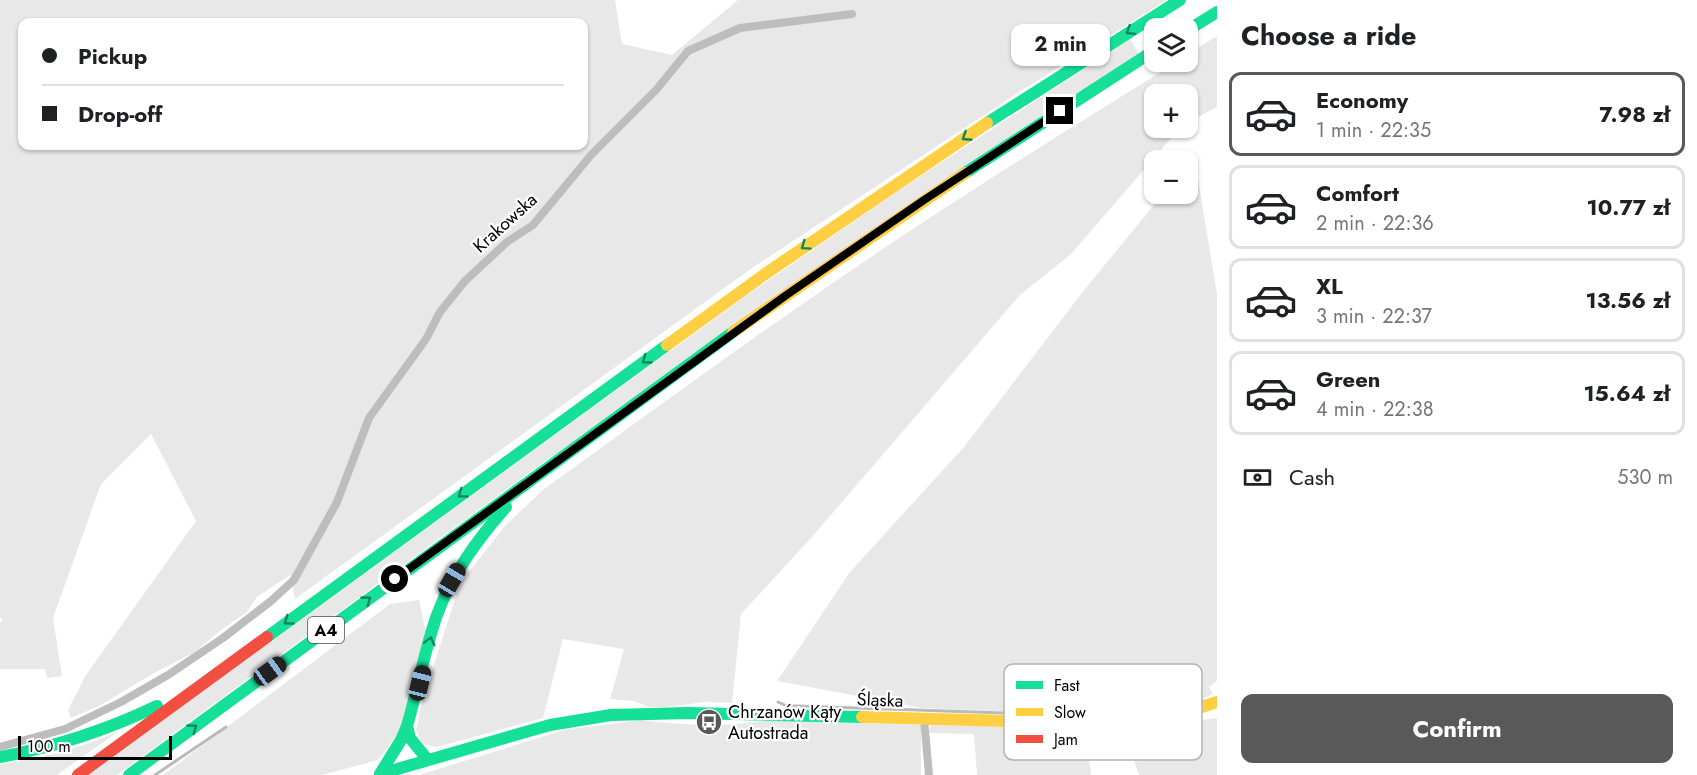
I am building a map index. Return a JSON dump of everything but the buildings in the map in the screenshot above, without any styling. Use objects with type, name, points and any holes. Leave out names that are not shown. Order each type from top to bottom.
[{"type":"main road","name":"A4","points":[[78,775],[774,268],[962,139],[1180,0]]},
{"type":"main road","points":[[1198,24],[1217,12]]},
{"type":"main road","name":"A4","points":[[129,775],[835,260],[1144,57]]},
{"type":"main road","points":[[380,774],[407,726],[434,623],[452,580],[476,542],[523,486]]},
{"type":"main road","points":[[0,757],[54,746],[94,734],[143,713],[206,681]]},
{"type":"main road","name":"Śląska","points":[[380,774],[549,725],[625,714],[688,712],[1004,720]]},
{"type":"main road","points":[[407,726],[410,738],[427,759]]},
{"type":"street","name":"Krakowska","points":[[0,747],[65,729],[122,702],[168,675],[223,638],[294,580],[336,502],[369,418],[426,339],[440,312],[465,281],[507,242],[533,225],[591,155],[656,90],[688,51],[740,28],[852,14]]},
{"type":"street","points":[[924,719],[929,775]]},
{"type":"shaded area","points":[[0,0],[615,0],[622,44],[672,55],[738,0],[1167,0],[1019,92],[752,268],[295,599],[290,575],[257,597],[247,612],[195,652],[99,706],[71,718],[68,710],[86,675],[196,521],[151,434],[101,484],[53,618],[62,676],[47,678],[45,669],[0,669],[0,622],[3,622],[0,616]]},
{"type":"shaded area","points":[[1217,36],[1217,107],[1198,117],[1198,84],[1144,84],[1144,138],[1171,138],[1161,150],[1144,150],[1144,170],[1071,254],[1020,295],[811,538],[741,614],[732,703],[705,702],[648,707],[634,701],[610,699],[624,649],[563,639],[543,718],[437,747],[423,744],[416,730],[421,706],[460,583],[506,525],[544,489],[852,270],[1037,149],[1161,72],[1198,72],[1198,48]]},
{"type":"shaded area","points":[[1130,39],[1139,54],[537,467],[117,775],[88,775],[750,293],[901,189]]},
{"type":"shaded area","points":[[1198,179],[1217,294],[1217,681],[1209,687],[1213,694],[1202,698],[1202,664],[1004,664],[1004,711],[922,708],[777,681],[850,572],[964,447],[1085,289],[1155,204],[1198,204]]},
{"type":"shaded area","points":[[419,600],[426,634],[400,731],[378,760],[322,775],[163,775],[390,604]]},
{"type":"shaded area","points":[[1217,718],[1217,775],[1139,775],[1134,760],[1202,760],[1202,720]]},
{"type":"shaded area","points":[[641,720],[703,725],[765,720],[921,725],[921,775],[419,775],[564,730]]},
{"type":"shaded area","points":[[930,725],[1004,726],[1004,760],[1089,760],[1091,775],[977,775],[974,734],[929,733]]},
{"type":"shaded area","points":[[119,731],[57,775],[0,775],[0,764],[61,752]]},
{"type":"waterway","points":[[778,702],[787,706],[1004,713]]},
{"type":"waterway","points":[[155,775],[226,727]]},
{"type":"traffic: fast","points":[[987,123],[1180,0]]},
{"type":"traffic: fast","points":[[1198,24],[1217,12]]},
{"type":"traffic: fast","points":[[965,173],[1144,57]]},
{"type":"traffic: fast","points":[[129,775],[733,332]]},
{"type":"traffic: fast","points":[[267,637],[667,345]]},
{"type":"traffic: fast","points":[[380,774],[407,726],[428,642],[450,585],[466,558],[506,507]]},
{"type":"traffic: fast","points":[[0,757],[80,737],[157,706]]},
{"type":"traffic: fast","points":[[380,774],[550,725],[611,715],[688,713],[862,717]]},
{"type":"traffic: fast","points":[[407,726],[410,738],[427,759]]},
{"type":"traffic: slow","points":[[667,345],[765,274],[987,123]]},
{"type":"traffic: slow","points":[[733,332],[965,173]]},
{"type":"traffic: slow","points":[[1202,707],[1217,702]]},
{"type":"traffic: slow","points":[[862,717],[1004,721]]},
{"type":"traffic: jam","points":[[78,775],[267,637]]},
{"type":"place","name":"Chrzanów Kąty Autostrada","points":[[709,722]]},
{"type":"route","points":[[395,579],[785,296],[924,200],[1060,111]]}]
